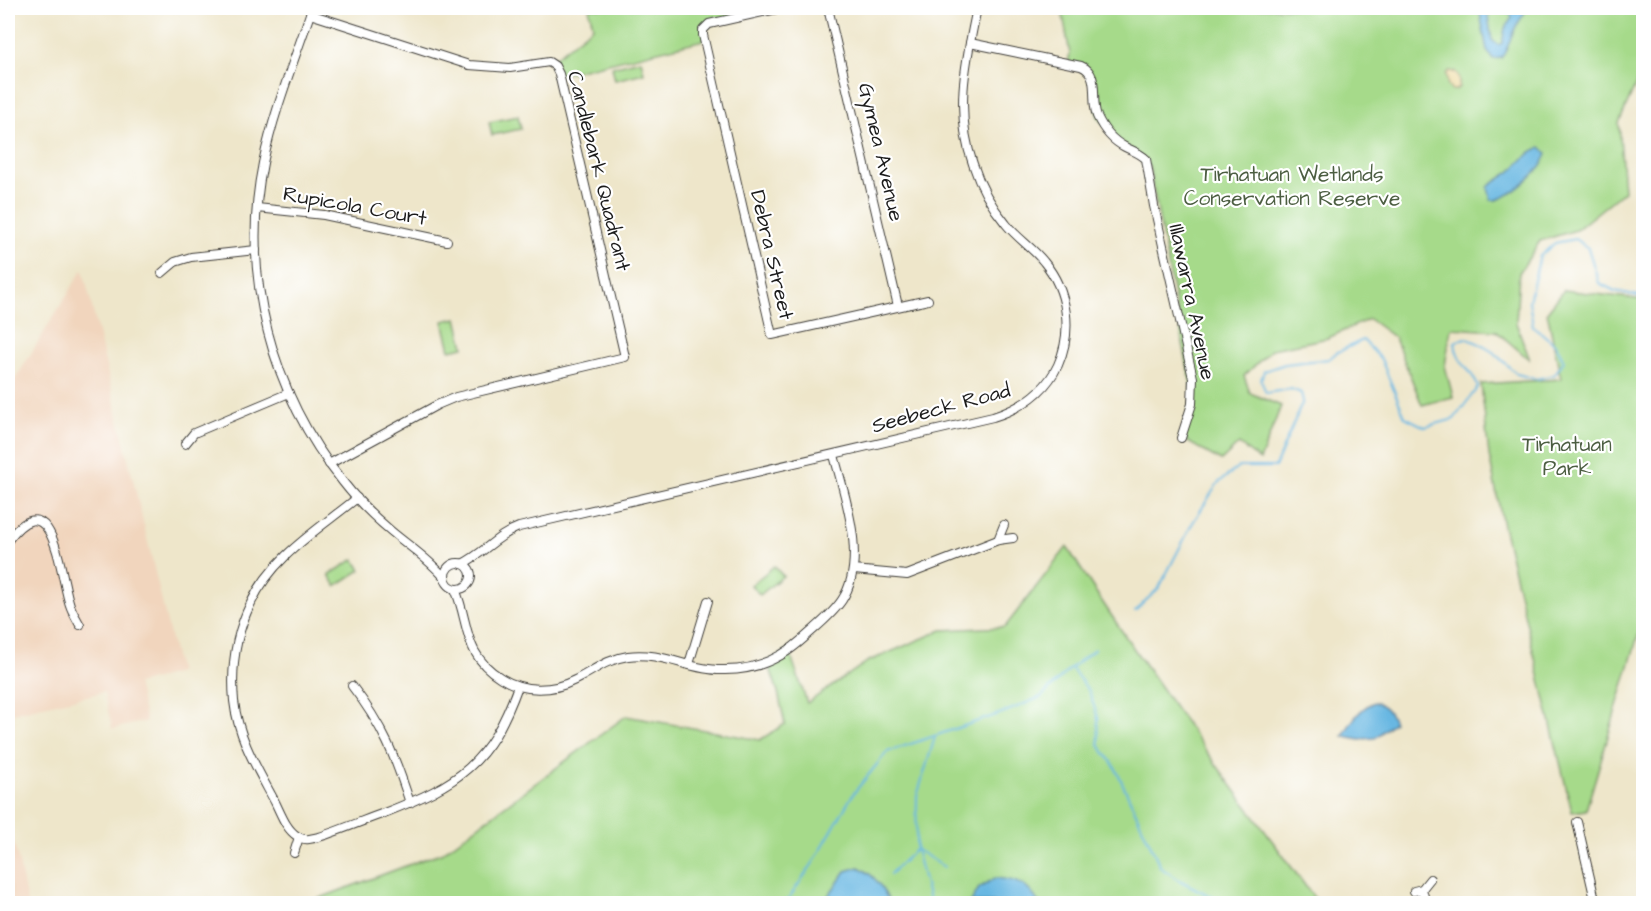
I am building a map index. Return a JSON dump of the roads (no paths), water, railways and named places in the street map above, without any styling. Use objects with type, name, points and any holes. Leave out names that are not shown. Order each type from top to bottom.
[{"type":"street","name":"Debra Street","points":[[781,8],[709,24],[705,28],[703,38],[772,335],[928,300]]},
{"type":"street","name":"Gymea Avenue","points":[[828,8],[898,306]]},
{"type":"street","name":"Seebeck Road","points":[[462,564],[478,556],[500,537],[519,527],[984,420],[1010,412],[1031,399],[1044,386],[1056,369],[1062,354],[1068,321],[1058,283],[1044,262],[1012,231],[997,212],[982,188],[972,162],[965,136],[962,101],[977,8]]},
{"type":"street","points":[[311,11],[269,138],[261,174],[257,208],[256,250],[260,292],[275,358],[289,393],[315,444],[357,498],[390,531],[432,562],[448,585],[454,589],[463,608],[468,639],[481,661],[501,678],[518,686],[556,687],[573,681],[602,664],[627,656],[650,655],[714,670],[737,669],[761,664],[782,655],[838,606],[848,589],[854,570],[852,534],[834,455]]},
{"type":"street","name":"Candlebark Quadrant","points":[[311,11],[469,65],[510,68],[547,62],[555,66],[560,77],[629,360],[456,397],[330,464]]},
{"type":"street","name":"Illawarra Avenue","points":[[970,43],[1088,69],[1093,79],[1093,100],[1096,112],[1106,130],[1120,145],[1146,159],[1154,206],[1193,378],[1192,404],[1181,438]]},
{"type":"street","name":"Rupicola Court","points":[[257,208],[335,216],[447,241]]},
{"type":"street","points":[[162,273],[175,262],[191,257],[256,250]]},
{"type":"street","points":[[185,444],[194,434],[289,393]]},
{"type":"street","points":[[357,498],[290,551],[272,570],[250,603],[235,651],[233,689],[241,731],[250,755],[290,830],[308,840],[323,836],[410,803],[447,785],[475,762],[490,744],[503,724],[518,686]]},
{"type":"street","points":[[8,540],[18,528],[32,520],[40,521],[47,527],[54,541],[70,606],[80,625]]},
{"type":"street","points":[[998,540],[1004,525]]},
{"type":"street","points":[[854,570],[907,575],[998,540],[1013,538]]},
{"type":"street","name":"Seebeck Road","points":[[471,574],[478,556]]},
{"type":"street","points":[[432,562],[451,566],[462,564],[467,567],[471,574],[471,582],[468,585],[463,608]]},
{"type":"street","points":[[445,578],[451,566]]},
{"type":"street","points":[[454,589],[462,589],[468,585]]},
{"type":"street","points":[[689,664],[708,601]]},
{"type":"street","points":[[352,686],[375,717],[390,745],[410,803]]},
{"type":"street","points":[[1577,822],[1596,901],[1580,903]]},
{"type":"street","points":[[294,853],[299,837]]},
{"type":"street","points":[[1426,903],[1418,890],[1430,879]]},
{"type":"water","points":[[1479,8],[1496,8],[1488,16],[1492,40],[1498,45],[1502,43],[1505,28],[1512,18],[1510,13],[1503,11],[1502,8],[1527,8],[1501,58],[1493,59],[1487,51]]},
{"type":"water","points":[[1541,147],[1547,153],[1540,167],[1515,190],[1506,196],[1491,200],[1488,188],[1490,185],[1510,172],[1531,152]]},
{"type":"water","points":[[1374,702],[1387,709],[1394,722],[1375,738],[1360,739],[1343,736],[1360,712]]},
{"type":"water","points":[[859,867],[878,882],[890,903],[823,903],[846,871]]},
{"type":"water","points":[[995,878],[1021,884],[1039,903],[970,903],[979,888]]},
{"type":"waterway","points":[[1135,611],[1159,588],[1192,524],[1218,483],[1239,467],[1275,467],[1303,401],[1301,393],[1291,389],[1266,393],[1261,380],[1264,371],[1285,364],[1329,359],[1336,353],[1363,340],[1381,359],[1405,417],[1425,427],[1454,419],[1478,387],[1458,355],[1455,342],[1465,338],[1478,343],[1493,352],[1517,374],[1536,379],[1554,375],[1564,361],[1556,345],[1533,326],[1529,301],[1540,256],[1555,243],[1575,239],[1588,248],[1599,283],[1615,291],[1644,297]]},
{"type":"waterway","points":[[1095,649],[1071,668],[1089,691],[1098,718],[1099,745],[1115,767],[1161,868],[1226,904]]},
{"type":"waterway","points":[[785,904],[813,863],[853,794],[887,752],[1005,712],[1041,697],[1071,668]]},
{"type":"waterway","points":[[930,904],[916,849],[917,796],[935,737]]},
{"type":"waterway","points":[[890,874],[916,849],[944,867]]},
{"type":"park label","name":"Tirhatuan Wetlands Conservation Reserve","points":[[1292,186]]},
{"type":"park label","name":"Tirhatuan Park","points":[[1567,456]]}]
